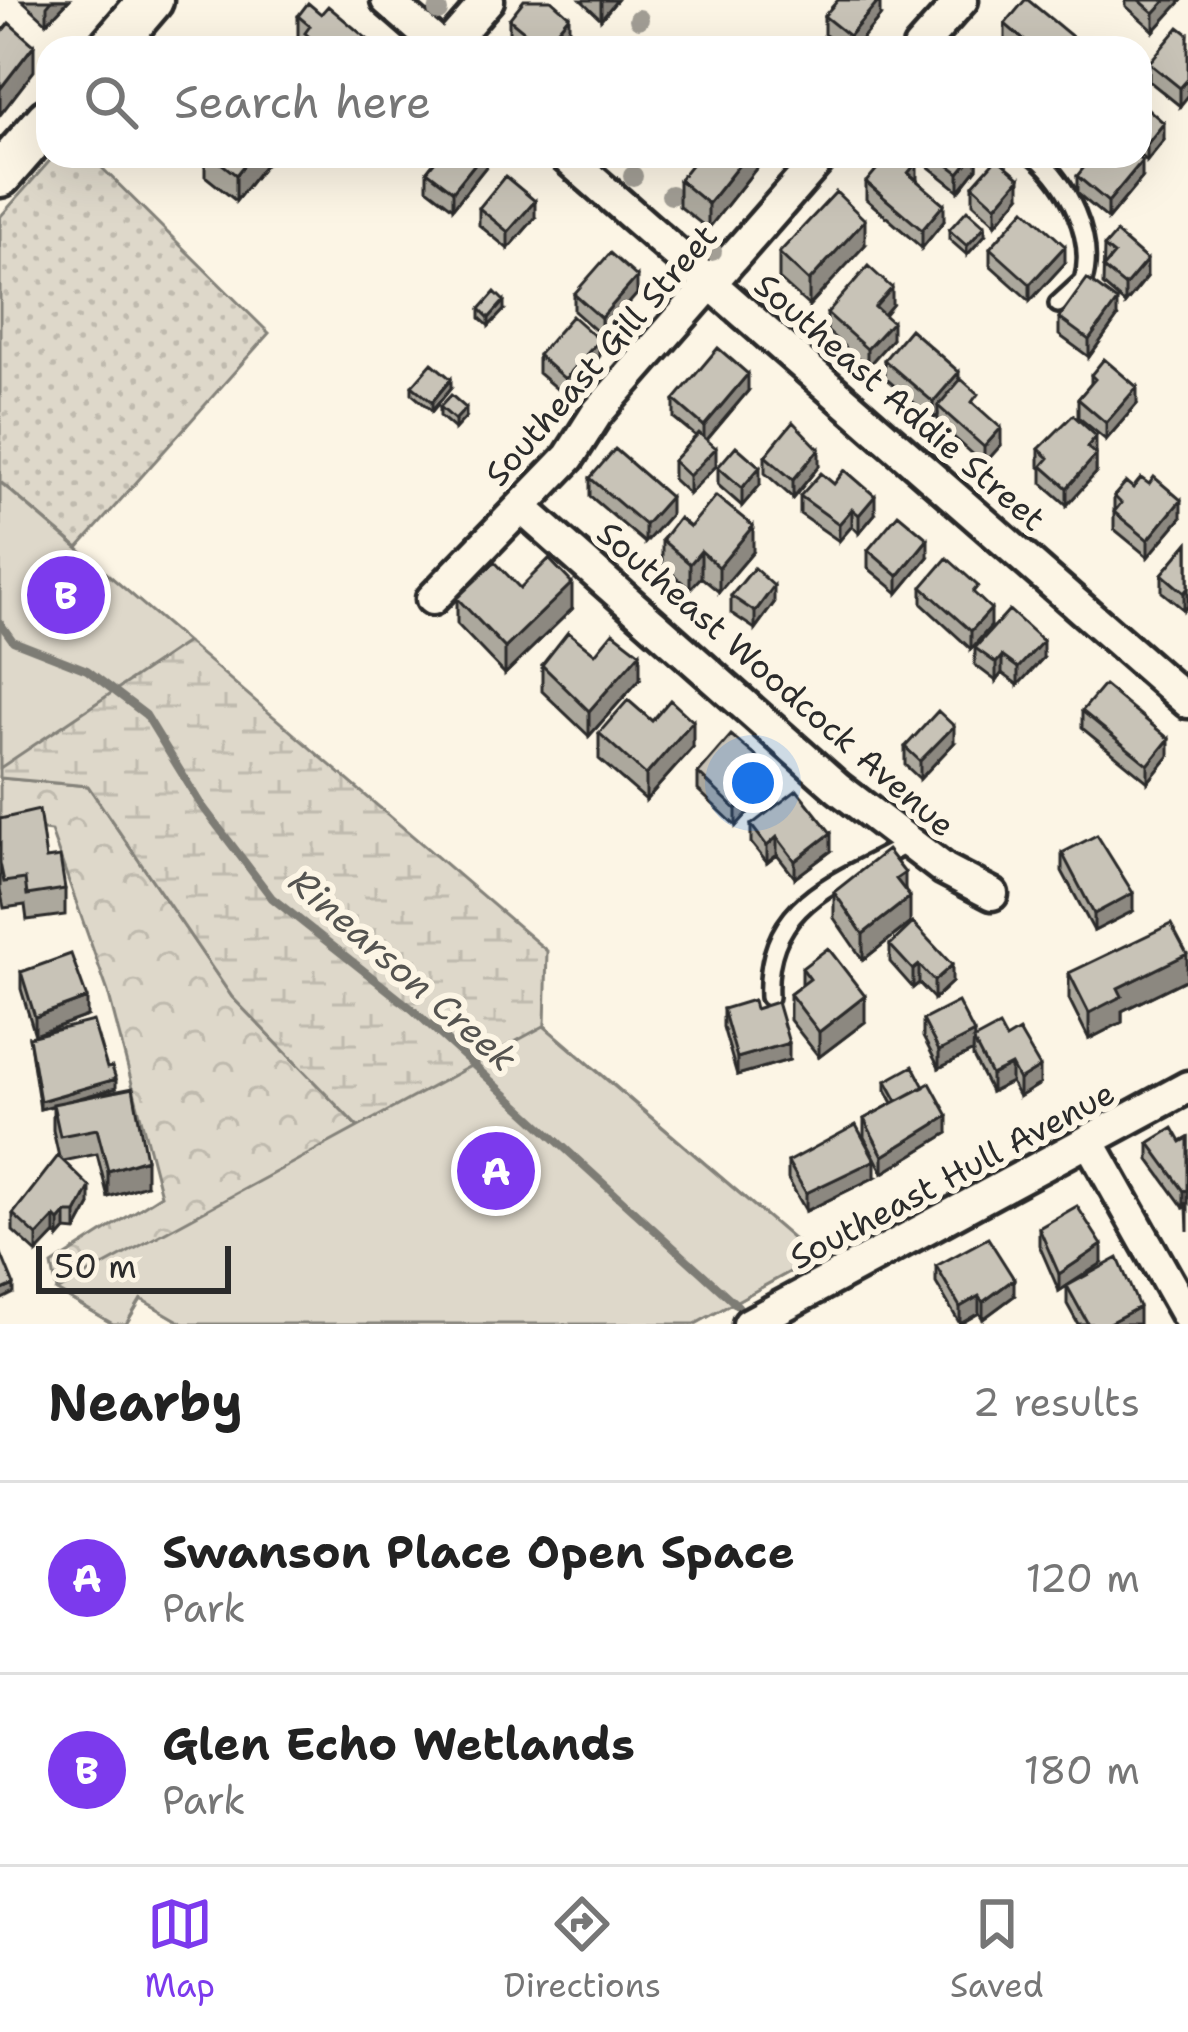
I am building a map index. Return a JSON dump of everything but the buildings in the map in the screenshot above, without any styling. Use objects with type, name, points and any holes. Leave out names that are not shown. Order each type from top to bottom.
[{"type":"street","points":[[120,36],[151,0]]},
{"type":"street","points":[[386,0],[430,36]]},
{"type":"street","points":[[455,36],[488,0]]},
{"type":"street","points":[[930,36],[962,0]]},
{"type":"street","points":[[0,175],[36,134]]},
{"type":"street","name":"Southeast Addie Street","points":[[579,168],[1188,702]]},
{"type":"street","name":"Southeast Gill Street","points":[[432,598],[569,457],[597,413],[811,168]]},
{"type":"street","name":"Southeast Woodcock Avenue","points":[[521,507],[838,788],[944,869],[992,894]]},
{"type":"street","name":"Southeast Hull Avenue","points":[[749,1324],[1188,1088]]},
{"type":"street","points":[[1090,1143],[1188,1317]]},
{"type":"lane","points":[[1050,168],[1058,175],[1085,242],[1083,280],[1058,304]]},
{"type":"lane","points":[[770,997],[773,951],[790,914],[909,843]]},
{"type":"green space","points":[[43,168],[102,168],[269,333],[78,548],[0,482],[0,217]]},
{"type":"green space","points":[[0,482],[547,951],[545,1026],[815,1258],[695,1324],[504,1238],[358,1127],[232,997],[88,786],[0,778]]},
{"type":"green space","points":[[0,482],[187,642],[0,768]]},
{"type":"green space","points":[[0,778],[88,786],[232,997],[358,1127],[504,1238],[184,1324],[141,1299],[126,1324],[113,1324],[57,1291],[52,1265],[161,1195],[108,992],[51,831],[0,824]]},
{"type":"green space","points":[[544,1026],[815,1258],[695,1324],[184,1324],[141,1299],[126,1324],[113,1324],[57,1291]]},
{"type":"waterway","name":"Rinearson Creek","points":[[0,623],[13,641],[87,670],[146,715],[200,803],[272,898],[412,1009],[738,1306]]},
{"type":"place","name":"Glen Echo Wetlands","points":[[66,595]]},
{"type":"place","name":"Swanson Place Open Space","points":[[496,1171]]}]
